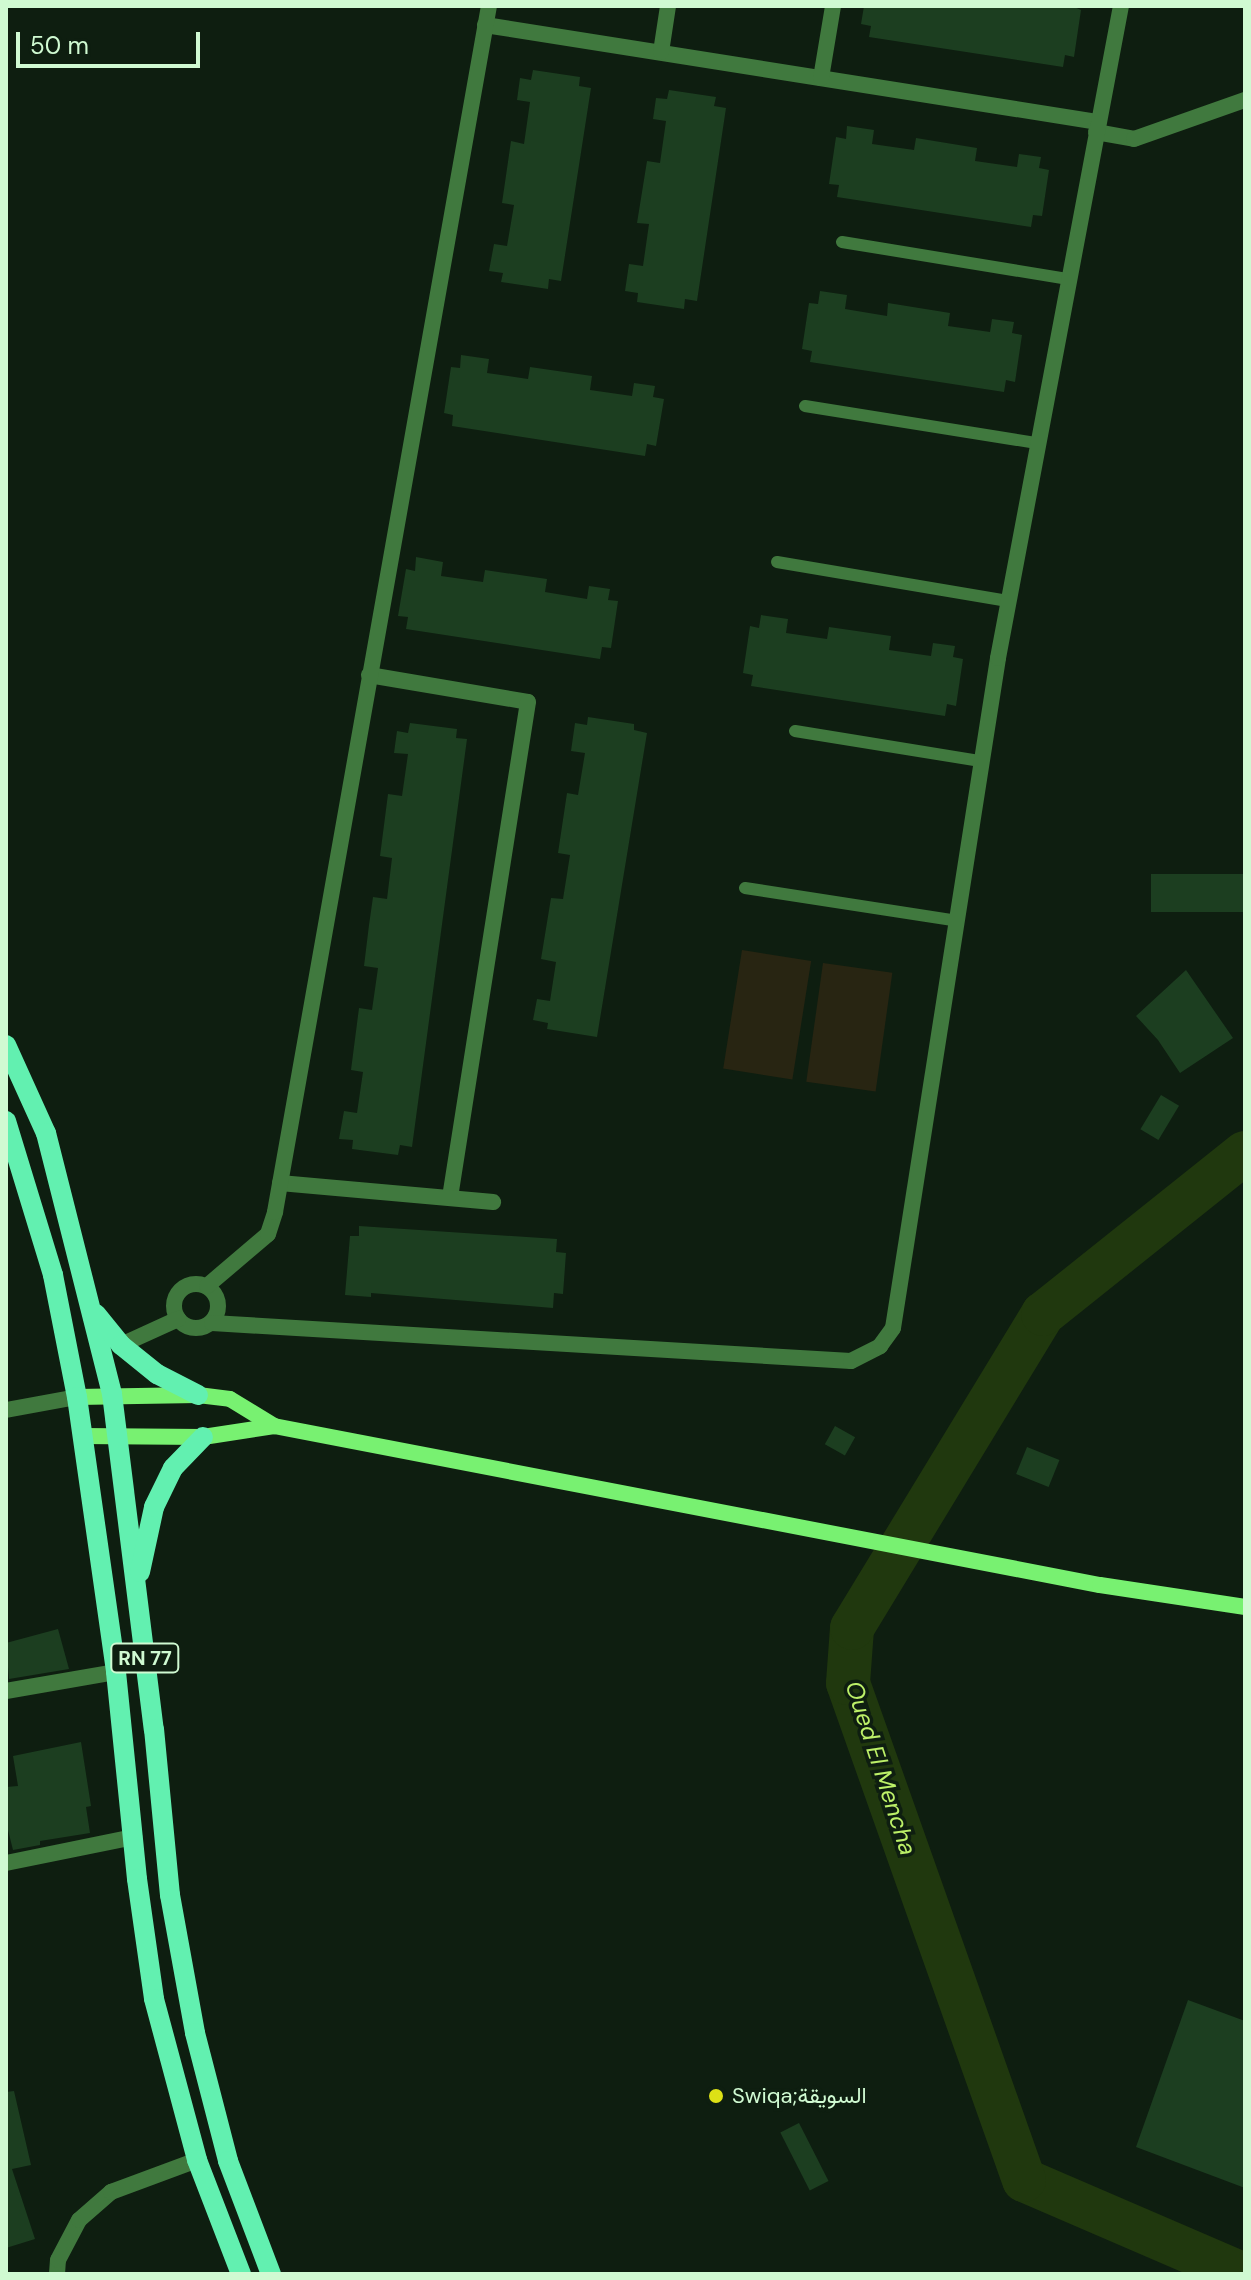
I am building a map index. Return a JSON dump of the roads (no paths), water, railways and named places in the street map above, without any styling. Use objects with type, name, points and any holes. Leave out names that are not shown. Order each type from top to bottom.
[{"type":"main road","name":"RN 77","points":[[6,1045],[46,1133],[93,1309],[112,1394],[170,1895],[195,2033],[228,2161],[271,2274]]},
{"type":"main road","name":"RN 77","points":[[6,1121],[53,1275],[77,1397],[116,1672],[154,1999],[197,2160],[241,2274]]},
{"type":"main road","points":[[93,1309],[121,1345],[157,1374],[198,1395]]},
{"type":"main road","points":[[77,1397],[112,1394],[198,1395],[230,1399],[274,1426]]},
{"type":"main road","points":[[82,1436],[203,1437],[274,1426],[1100,1585],[1245,1607]]},
{"type":"main road","points":[[136,1588],[154,1507],[173,1468],[203,1437]]},
{"type":"street","points":[[207,1286],[268,1234],[280,1183],[489,6]]},
{"type":"street","points":[[661,52],[668,6]]},
{"type":"street","points":[[821,78],[833,6]]},
{"type":"street","points":[[212,1323],[219,1303],[207,1286],[193,1284],[180,1291],[174,1305],[178,1319],[199,1329],[212,1323],[851,1361],[880,1346],[893,1328],[1008,601],[1121,6]]},
{"type":"street","points":[[485,25],[821,78],[1097,127],[1134,139],[1245,100]]},
{"type":"street","points":[[369,675],[528,702],[450,1197]]},
{"type":"street","points":[[280,1183],[493,1202]]},
{"type":"street","points":[[121,1345],[178,1319]]},
{"type":"street","points":[[6,1410],[77,1397]]},
{"type":"street","points":[[6,1691],[116,1672]]},
{"type":"street","points":[[6,1863],[134,1837]]},
{"type":"street","points":[[57,2274],[58,2260],[79,2220],[111,2192],[197,2160]]},
{"type":"lane","points":[[842,242],[1067,279]]},
{"type":"lane","points":[[805,406],[1037,443]]},
{"type":"lane","points":[[777,562],[1008,601]]},
{"type":"lane","points":[[795,731],[981,761]]},
{"type":"lane","points":[[745,888],[957,921]]},
{"type":"waterway","name":"Oued El Mencha","points":[[1242,2274],[1024,2180],[848,1683],[852,1628],[1043,1314],[1245,1153]]},
{"type":"place","name":"Swiqa;السويقة","points":[[716,2096]]}]
